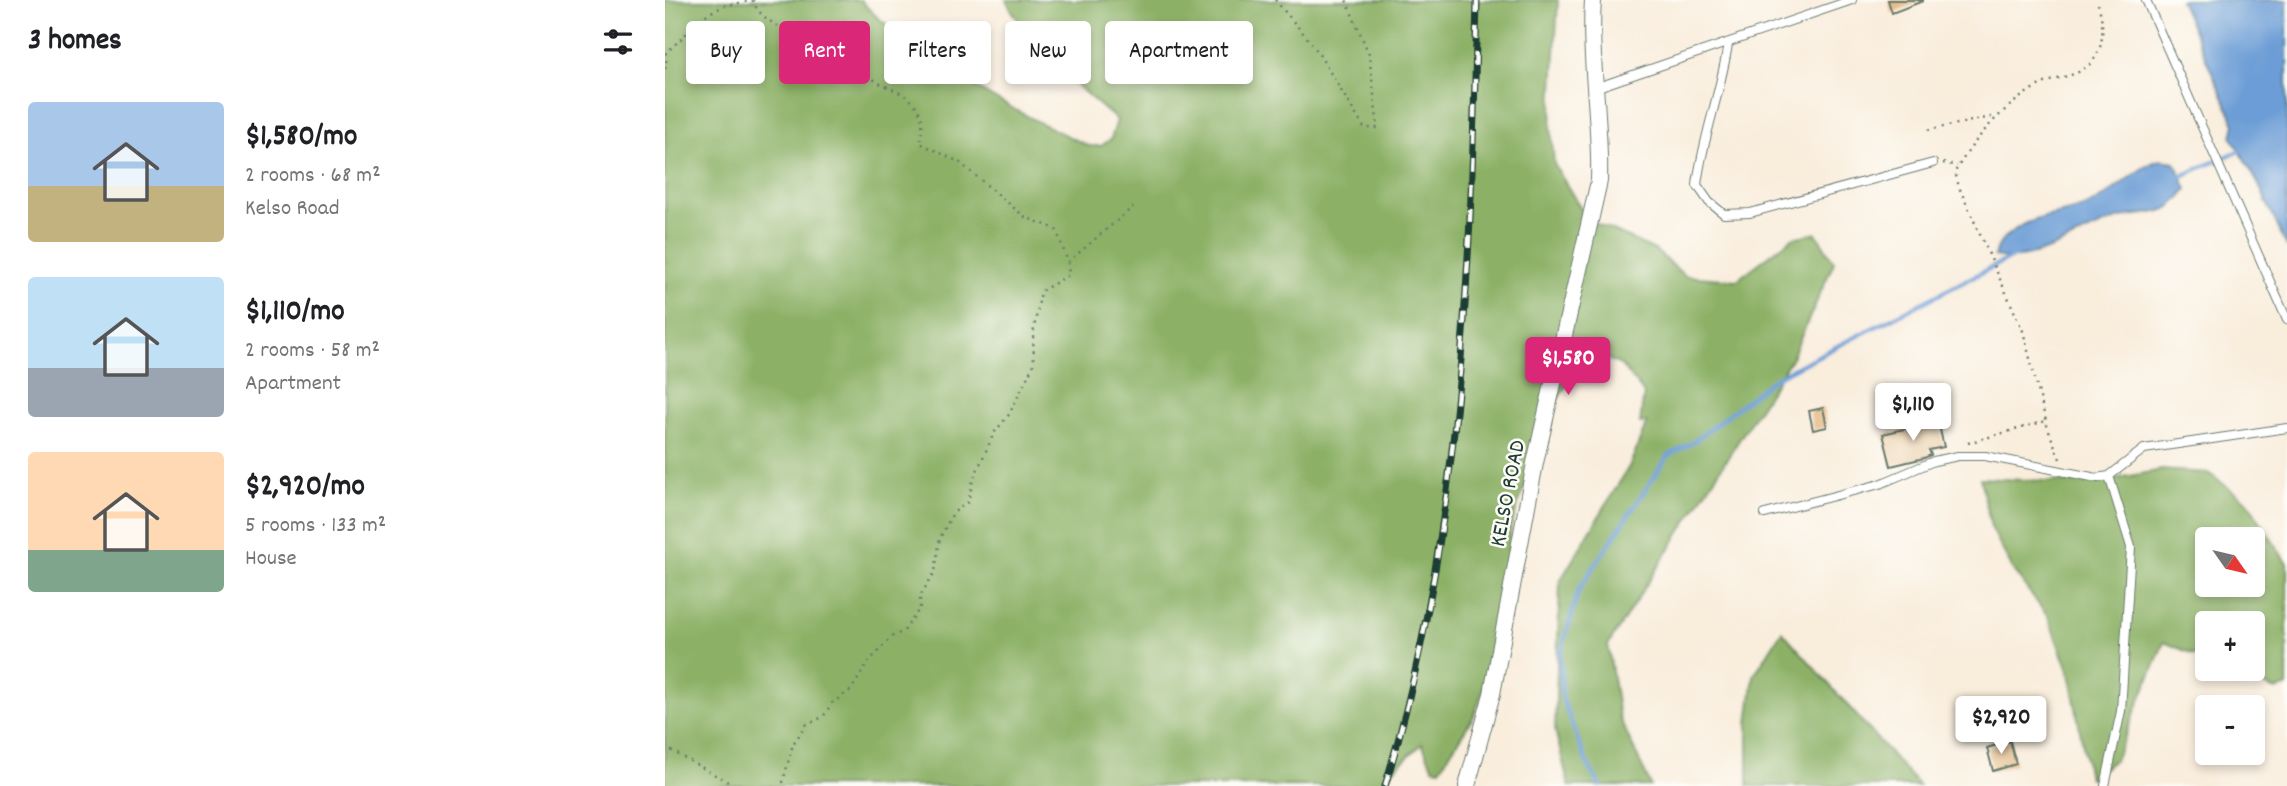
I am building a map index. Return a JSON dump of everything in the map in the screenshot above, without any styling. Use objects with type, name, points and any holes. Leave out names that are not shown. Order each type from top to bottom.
[{"type":"street","name":"KELSO ROAD","points":[[1467,786],[1492,694],[1535,463],[1599,181],[1601,136],[1590,45],[1593,0]]},
{"type":"lane","points":[[1595,88],[1852,0]]},
{"type":"lane","points":[[2145,0],[2287,320]]},
{"type":"lane","points":[[1728,44],[1721,88],[1701,152],[1697,184],[1709,202],[1724,214],[1750,212],[1933,163]]},
{"type":"lane","points":[[1765,514],[1880,484],[1934,461],[1958,456],[1985,456],[2097,478],[2109,476],[2144,449],[2287,428]]},
{"type":"lane","points":[[2105,786],[2121,711],[2131,547],[2109,476]]},
{"type":"path","points":[[1275,0],[1314,46],[1364,128],[1378,128],[1369,54],[1346,0]]},
{"type":"path","points":[[665,69],[666,55],[677,40],[707,14],[726,5],[753,1],[759,12],[790,35],[842,57],[880,83],[899,90],[919,111],[922,126],[920,143],[959,162],[1025,217],[1056,229],[1068,262],[1069,275],[1041,291],[1033,334],[1034,364],[1008,416],[994,433],[973,480],[968,502],[953,513],[940,538],[935,572],[920,596],[920,608],[904,631],[891,637],[868,663],[851,691],[832,703],[823,717],[807,724],[793,744],[782,786]]},
{"type":"path","points":[[2065,472],[2046,421],[2023,331],[1959,187],[1955,172],[1996,116],[2033,88],[2078,73],[2092,64],[2103,42],[2103,20],[2098,4]]},
{"type":"path","points":[[1928,130],[1996,116]]},
{"type":"path","points":[[1933,163],[1947,163],[1958,167]]},
{"type":"path","points":[[1068,262],[1133,207]]},
{"type":"path","points":[[1968,443],[2046,421]]},
{"type":"path","points":[[665,747],[735,786]]},
{"type":"green space","points":[[665,0],[861,0],[884,22],[884,84],[970,84],[1065,135],[1089,146],[1101,146],[1111,139],[1117,120],[1075,84],[1091,84],[1091,21],[1019,21],[1006,0],[1558,0],[1551,127],[1554,164],[1587,219],[1655,250],[1685,276],[1737,280],[1792,238],[1816,233],[1834,262],[1792,357],[1608,645],[1619,717],[1651,786],[1569,786],[1555,730],[1560,581],[1630,465],[1647,422],[1640,423],[1644,393],[1621,365],[1595,353],[1574,372],[1548,416],[1511,526],[1501,640],[1474,716],[1440,769],[1433,768],[1422,744],[1393,770],[1383,786],[665,786]]},
{"type":"green space","points":[[2162,470],[2208,473],[2248,502],[2264,527],[2195,527],[2195,597],[2265,597],[2265,529],[2287,564],[2287,687],[2275,690],[2254,681],[2265,681],[2265,611],[2195,611],[2195,655],[2164,642],[2115,760],[2089,778],[2070,676],[2048,617],[2013,570],[1991,527],[1980,478],[2092,483]]},
{"type":"green space","points":[[1782,631],[1919,786],[1748,786],[1748,724],[1754,675]]},
{"type":"water","points":[[2180,0],[2287,0],[2287,247],[2259,185],[2232,137],[2235,124]]},
{"type":"water","points":[[2160,160],[2175,162],[2187,189],[2168,208],[2106,223],[2059,245],[2027,256],[1994,256],[2001,242],[2018,228],[2040,218],[2091,204]]},
{"type":"building","points":[[1888,0],[1923,0],[1923,1],[1892,13]]},
{"type":"building","points":[[1823,408],[1827,427],[1813,430],[1809,411]]},
{"type":"building","points":[[1938,421],[1944,447],[1929,450],[1931,455],[1924,458],[1891,466],[1883,434]]},
{"type":"building","points":[[2010,741],[2016,764],[1993,771],[1987,748]]},
{"type":"waterway","points":[[2179,177],[2239,151]]},
{"type":"waterway","points":[[1600,786],[1585,759],[1562,698],[1560,655],[1579,589],[1668,456],[1692,443],[1775,378],[2016,255]]},
{"type":"railway","points":[[1385,786],[1411,690],[1431,593],[1458,397],[1471,198],[1477,0]]}]
